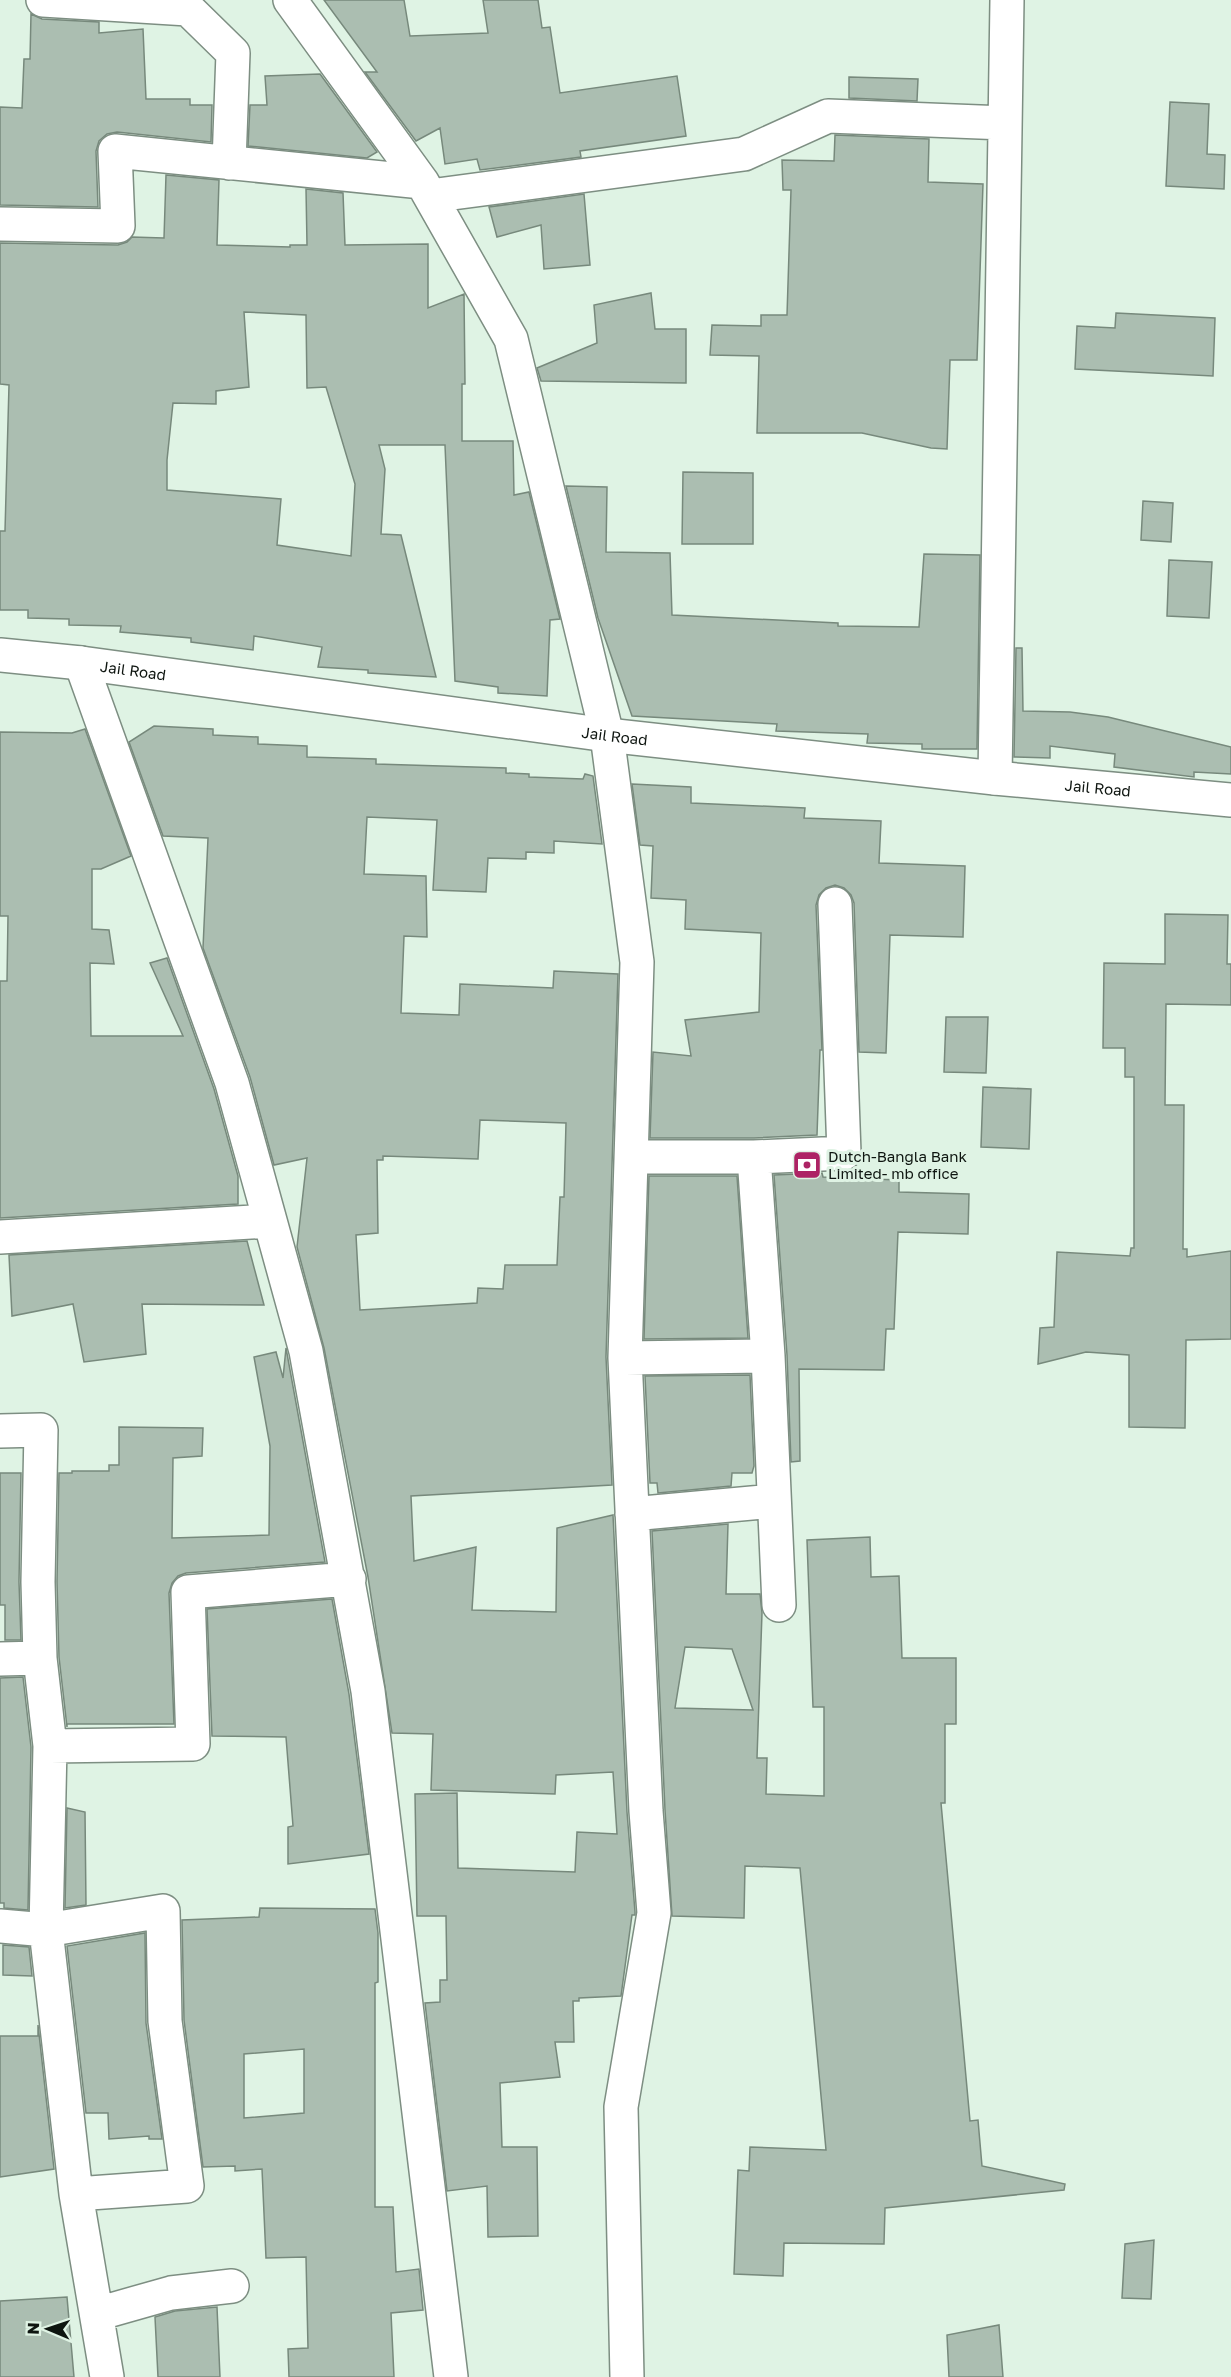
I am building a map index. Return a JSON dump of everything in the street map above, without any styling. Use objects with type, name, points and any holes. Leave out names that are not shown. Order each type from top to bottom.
[{"type":"main road","points":[[43,0],[188,9],[233,53],[229,163]]},
{"type":"main road","points":[[290,0],[426,189],[511,339],[607,735],[637,962],[625,1358],[646,1811],[654,1913],[621,2107],[627,2377]]},
{"type":"main road","points":[[995,778],[1007,0]]},
{"type":"main road","points":[[0,224],[118,226],[115,151],[229,163],[426,189],[744,154],[828,116],[1005,123]]},
{"type":"main road","name":"Jail Road","points":[[0,655],[81,663],[607,735],[995,778],[1231,800]]},
{"type":"main road","points":[[81,663],[232,1083],[306,1351],[368,1691],[451,2377]]},
{"type":"main road","points":[[632,1156],[754,1157],[844,1153],[835,904]]},
{"type":"main road","points":[[754,1157],[768,1356],[779,1605]]},
{"type":"main road","points":[[0,1237],[270,1221]]},
{"type":"main road","points":[[625,1358],[768,1356]]},
{"type":"main road","points":[[0,1431],[41,1430],[38,1582],[40,1658],[50,1746],[46,1930],[76,2194],[107,2377]]},
{"type":"main road","points":[[632,1514],[773,1501]]},
{"type":"main road","points":[[50,1746],[193,1744],[188,1592],[349,1579]]},
{"type":"main road","points":[[0,1659],[40,1658]]},
{"type":"main road","points":[[0,1926],[46,1930],[163,1911],[165,2021],[187,2186],[76,2194]]},
{"type":"main road","points":[[96,2313],[171,2293],[232,2286]]},
{"type":"building","points":[[324,0],[404,0],[410,36],[488,33],[483,0],[538,0],[542,28],[550,27],[560,93],[677,76],[686,136],[580,151],[581,157],[480,170],[477,159],[445,164],[440,128],[416,141],[365,72],[377,72]]},
{"type":"building","points":[[31,14],[42,19],[99,22],[99,33],[143,29],[146,99],[190,99],[190,105],[212,105],[211,142],[117,132],[107,134],[99,141],[96,151],[98,207],[0,205],[0,107],[22,108],[24,59],[30,59]]},
{"type":"building","points":[[320,74],[377,152],[367,158],[248,146],[250,105],[267,105],[265,76]]},
{"type":"building","points":[[849,77],[918,79],[917,101],[849,98]]},
{"type":"building","points":[[1170,102],[1209,104],[1207,154],[1225,155],[1224,189],[1166,186]]},
{"type":"building","points":[[835,135],[929,139],[928,182],[983,184],[977,360],[950,360],[947,449],[931,448],[862,433],[757,433],[759,356],[710,355],[712,325],[761,326],[761,315],[787,315],[791,190],[783,190],[782,160],[834,161]]},
{"type":"building","points":[[166,175],[219,180],[217,245],[290,247],[290,245],[307,245],[306,189],[343,193],[345,245],[428,244],[428,308],[464,294],[465,384],[462,384],[462,441],[513,441],[514,495],[529,492],[560,619],[550,620],[547,696],[498,693],[498,687],[455,681],[445,445],[379,445],[385,469],[381,534],[401,535],[436,677],[318,667],[322,647],[254,636],[253,650],[191,642],[191,638],[120,632],[121,626],[69,625],[69,619],[28,618],[28,610],[0,610],[0,531],[5,531],[9,385],[0,384],[0,243],[118,245],[127,242],[132,237],[164,238]],"holes":[[[244,312],[306,315],[307,388],[326,387],[355,484],[351,556],[277,545],[281,499],[167,490],[167,460],[173,403],[216,404],[216,391],[249,387]]]},
{"type":"building","points":[[584,194],[590,265],[544,269],[541,225],[497,237],[489,207]]},
{"type":"building","points":[[651,293],[655,329],[686,329],[686,383],[541,381],[537,368],[597,343],[594,305]]},
{"type":"building","points":[[1116,313],[1215,318],[1213,376],[1075,369],[1077,326],[1115,328]]},
{"type":"building","points":[[683,472],[753,473],[753,544],[682,544]]},
{"type":"building","points":[[566,486],[607,487],[606,552],[670,553],[672,615],[838,623],[838,626],[919,627],[924,554],[980,555],[977,749],[922,749],[922,744],[867,743],[868,734],[776,731],[777,724],[632,716],[598,618]]},
{"type":"building","points":[[1143,501],[1173,503],[1171,542],[1141,540]]},
{"type":"building","points":[[1169,560],[1212,562],[1209,618],[1167,616]]},
{"type":"building","points":[[1016,648],[1022,648],[1023,711],[1070,712],[1108,717],[1231,747],[1231,774],[1194,772],[1194,777],[1114,767],[1115,754],[1050,746],[1050,758],[1014,757]]},
{"type":"building","points":[[154,726],[213,729],[213,735],[258,737],[258,744],[307,746],[307,757],[376,759],[376,764],[506,768],[506,773],[529,774],[529,777],[583,779],[585,774],[593,776],[602,844],[554,841],[554,853],[526,852],[526,859],[488,858],[486,892],[433,890],[437,820],[367,817],[364,874],[426,876],[427,937],[404,936],[401,1013],[459,1015],[460,984],[553,988],[554,971],[618,974],[606,1357],[612,1485],[411,1496],[414,1561],[476,1547],[472,1610],[556,1612],[557,1528],[613,1515],[627,1812],[635,1915],[632,1915],[621,1996],[579,1998],[579,2001],[573,2001],[574,2042],[555,2042],[560,2077],[500,2083],[502,2147],[537,2147],[538,2236],[488,2237],[487,2186],[447,2191],[425,2003],[440,2002],[440,1980],[447,1980],[446,1916],[417,1916],[415,1794],[457,1793],[458,1868],[575,1872],[577,1832],[617,1834],[613,1772],[556,1775],[555,1794],[431,1790],[433,1734],[392,1733],[368,1577],[324,1348],[297,1247],[307,1158],[274,1165],[250,1077],[203,948],[208,838],[163,836],[129,742]],"holes":[[[480,1120],[566,1123],[564,1197],[560,1197],[557,1265],[505,1265],[503,1289],[478,1288],[477,1303],[360,1310],[356,1235],[378,1233],[377,1160],[383,1160],[383,1156],[478,1159]]]},
{"type":"building","points":[[85,729],[131,856],[101,869],[92,869],[92,929],[109,930],[114,964],[90,963],[91,1036],[183,1036],[150,963],[167,958],[214,1089],[238,1176],[238,1204],[0,1218],[0,981],[7,981],[8,916],[0,916],[0,732],[72,733]]},
{"type":"building","points":[[632,784],[691,787],[691,803],[805,808],[804,818],[881,821],[879,863],[965,866],[963,937],[890,935],[886,1053],[859,1052],[854,903],[851,895],[844,888],[835,885],[826,888],[819,895],[816,905],[822,1050],[820,1050],[817,1135],[754,1138],[650,1138],[653,1052],[691,1056],[685,1020],[759,1012],[761,933],[685,929],[686,900],[651,898],[653,846],[640,845]]},
{"type":"building","points":[[1165,914],[1228,915],[1227,964],[1231,964],[1231,1005],[1166,1004],[1165,1105],[1184,1105],[1183,1249],[1187,1249],[1187,1257],[1231,1251],[1231,1339],[1186,1340],[1185,1428],[1129,1427],[1129,1355],[1086,1352],[1038,1364],[1040,1328],[1054,1327],[1057,1252],[1130,1256],[1131,1248],[1134,1248],[1134,1077],[1125,1077],[1125,1048],[1103,1048],[1104,963],[1165,964]]},
{"type":"building","points":[[946,1017],[988,1017],[986,1073],[944,1072]]},
{"type":"building","points":[[983,1087],[1031,1089],[1029,1149],[981,1147]]},
{"type":"building","points":[[822,1173],[823,1177],[899,1180],[899,1192],[969,1194],[968,1234],[898,1232],[894,1329],[886,1329],[884,1370],[799,1369],[800,1461],[791,1462],[787,1355],[774,1175]]},
{"type":"building","points":[[649,1176],[737,1176],[748,1338],[644,1339]]},
{"type":"building","points":[[247,1241],[264,1305],[142,1304],[146,1354],[84,1362],[73,1304],[12,1316],[9,1255]]},
{"type":"building","points":[[286,1348],[325,1562],[186,1573],[178,1576],[172,1583],[169,1593],[174,1724],[67,1724],[67,1727],[59,1657],[57,1582],[59,1473],[109,1471],[109,1465],[119,1465],[119,1427],[203,1428],[202,1456],[173,1458],[172,1538],[269,1535],[270,1446],[254,1357],[276,1352],[283,1378]]},
{"type":"building","points":[[750,1375],[754,1466],[752,1473],[732,1473],[731,1486],[658,1493],[657,1483],[650,1483],[645,1376]]},
{"type":"building","points":[[0,1473],[21,1473],[19,1582],[21,1640],[5,1640],[5,1605],[0,1605]]},
{"type":"building","points":[[728,1524],[726,1594],[760,1594],[762,1613],[757,1758],[767,1758],[766,1794],[824,1796],[824,1707],[813,1707],[807,1540],[870,1537],[871,1577],[899,1576],[902,1658],[956,1658],[956,1724],[945,1724],[945,1803],[941,1803],[970,2121],[978,2120],[982,2166],[1065,2184],[1064,2190],[885,2208],[884,2244],[784,2243],[783,2276],[734,2274],[738,2170],[749,2171],[750,2147],[826,2150],[800,1868],[745,1866],[744,1918],[672,1916],[652,1531]],"holes":[[[685,1647],[732,1649],[753,1710],[675,1708]]]},
{"type":"building","points":[[332,1599],[349,1694],[369,1854],[288,1864],[288,1827],[293,1826],[286,1737],[212,1736],[207,1609]]},
{"type":"building","points":[[23,1677],[31,1747],[28,1910],[4,1908],[4,1903],[0,1903],[0,1678]]},
{"type":"building","points":[[67,1808],[85,1812],[86,1905],[65,1908]]},
{"type":"building","points":[[260,1908],[375,1909],[378,1933],[378,1982],[375,1983],[375,2207],[393,2207],[396,2272],[419,2269],[423,2310],[391,2313],[394,2377],[289,2377],[288,2349],[308,2348],[306,2257],[266,2258],[262,2169],[235,2171],[235,2166],[203,2167],[184,2020],[182,1920],[259,1917]],"holes":[[[304,2049],[304,2113],[244,2118],[244,2054]]]},
{"type":"building","points":[[145,1933],[146,2023],[162,2139],[149,2139],[149,2136],[109,2139],[108,2113],[86,2113],[67,1946]]},
{"type":"building","points":[[3,1945],[29,1947],[32,1976],[3,1975]]},
{"type":"building","points":[[38,2025],[54,2169],[0,2177],[0,2036],[38,2036]]},
{"type":"building","points":[[1154,2240],[1151,2299],[1122,2298],[1125,2244]]},
{"type":"building","points":[[67,2297],[74,2377],[0,2377],[0,2301]]},
{"type":"building","points":[[217,2307],[220,2377],[158,2377],[155,2317],[175,2311]]},
{"type":"building","points":[[999,2325],[1003,2377],[949,2377],[947,2335]]},
{"type":"place","name":"Dutch-Bangla Bank Limited- mb office","points":[[807,1165]]}]
